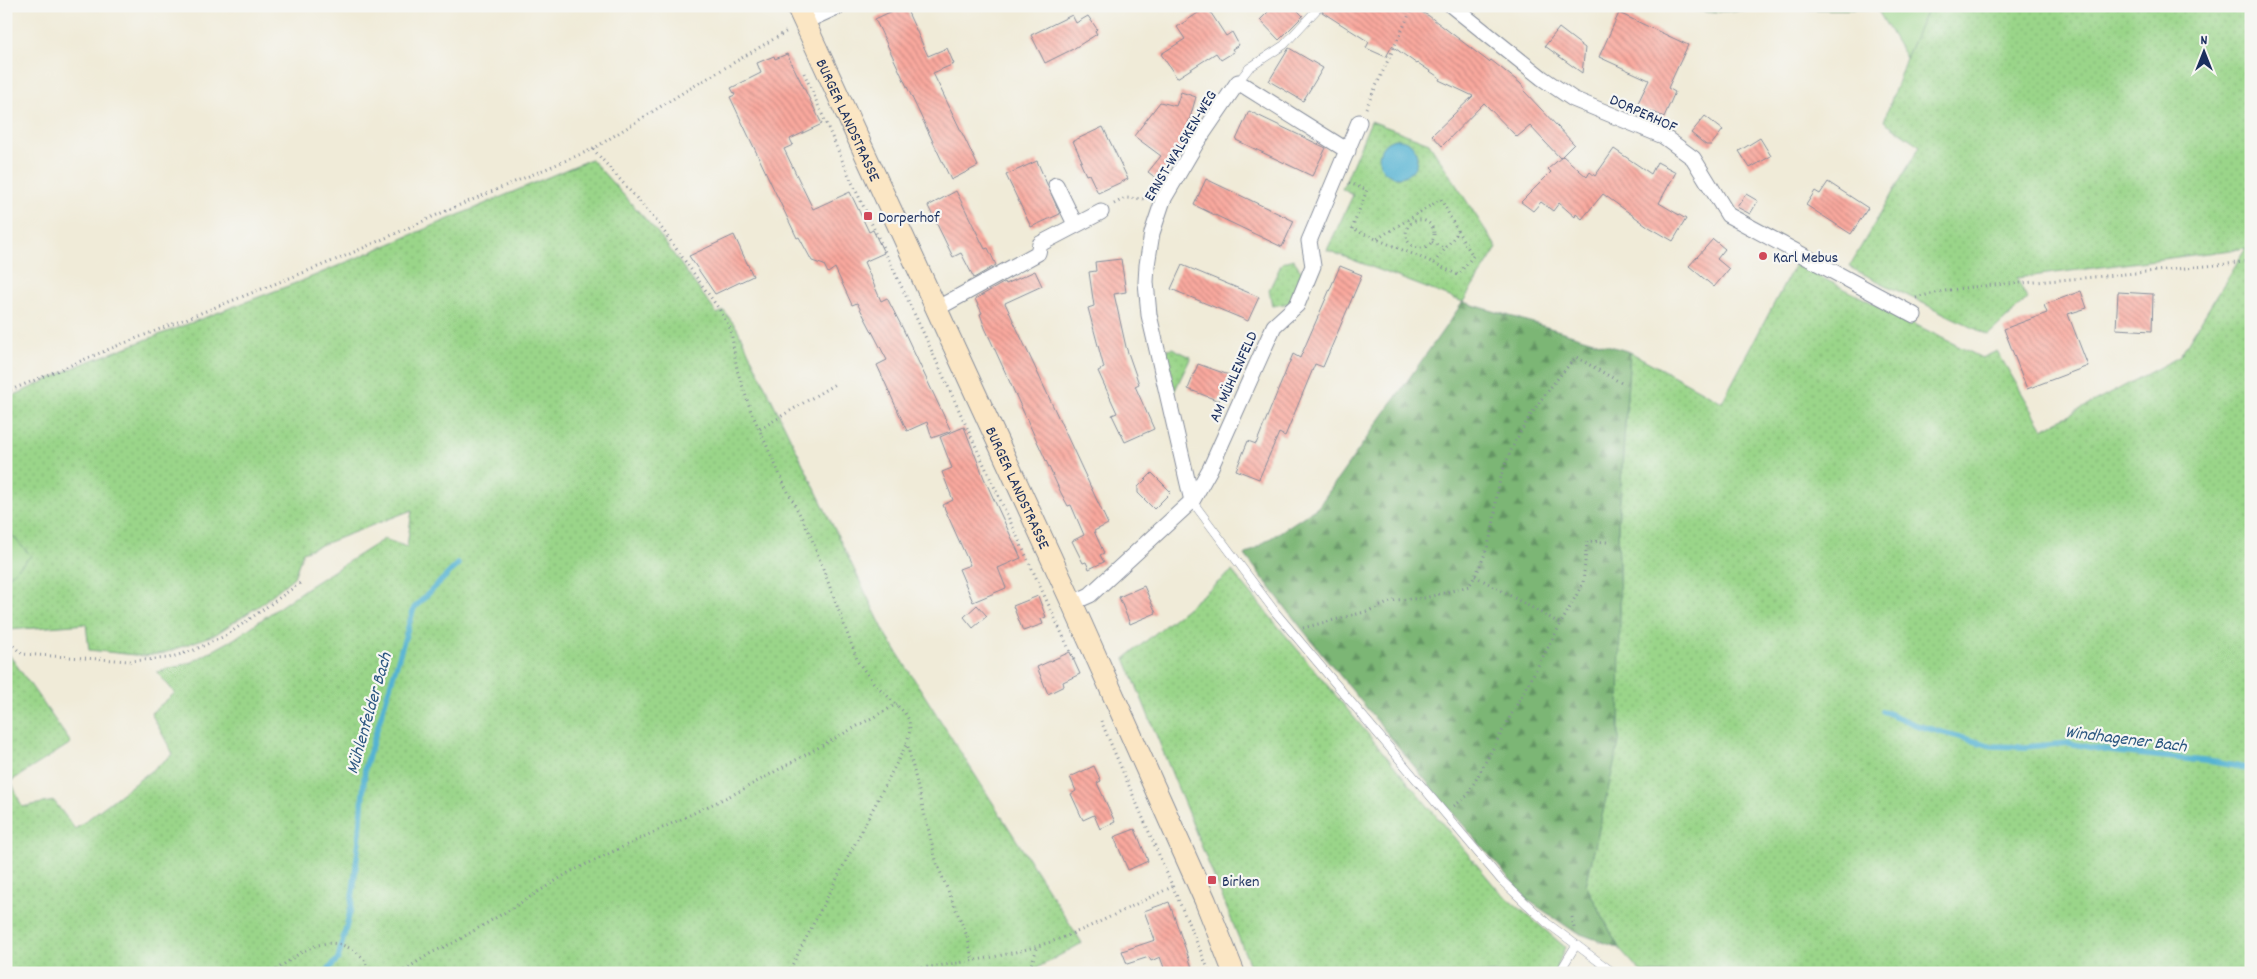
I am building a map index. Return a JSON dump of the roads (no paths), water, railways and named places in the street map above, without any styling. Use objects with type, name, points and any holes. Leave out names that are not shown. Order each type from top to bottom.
[{"type":"main road","name":"BURGER LANDSTRASSE","points":[[796,20],[936,309],[1072,603],[1194,877],[1234,973]]},
{"type":"street","points":[[796,20],[839,6]]},
{"type":"street","name":"DORPERHOF","points":[[1452,6],[1542,78],[1573,99],[1663,136],[1693,158],[1728,215],[1914,315]]},
{"type":"street","name":"ERNST-WALSKEN-WEG","points":[[1192,501],[1154,336],[1147,297],[1148,255],[1152,233],[1163,200],[1198,142],[1238,82],[1348,151]]},
{"type":"street","name":"AM MÜHLENFELD","points":[[1072,603],[1090,595],[1192,501],[1210,469],[1274,326],[1297,305],[1313,266],[1309,241],[1360,122]]},
{"type":"street","points":[[1056,185],[1076,224]]},
{"type":"street","points":[[936,309],[1038,253],[1040,244],[1101,212]]},
{"type":"lane","points":[[1238,82],[1249,68],[1284,44],[1320,6]]},
{"type":"lane","points":[[1192,501],[1291,632],[1520,900],[1547,923],[1614,973]]},
{"type":"lane","points":[[1559,973],[1576,945]]},
{"type":"water","points":[[1398,139],[1412,144],[1417,158],[1412,172],[1398,177],[1384,172],[1379,158],[1384,144]]},
{"type":"waterway","name":"Mühlenfelder Bach","points":[[325,973],[338,959],[351,908],[365,768],[414,608],[458,564]]},
{"type":"waterway","name":"Windhagener Bach","points":[[1883,711],[1916,725],[1992,746],[2025,747],[2069,743],[2109,751],[2214,762],[2251,769]]},
{"type":"place","name":"Dorperhof","points":[[868,216]]},
{"type":"place","name":"Karl Mebus","points":[[1763,256]]},
{"type":"place","name":"Birken","points":[[1212,880]]}]
